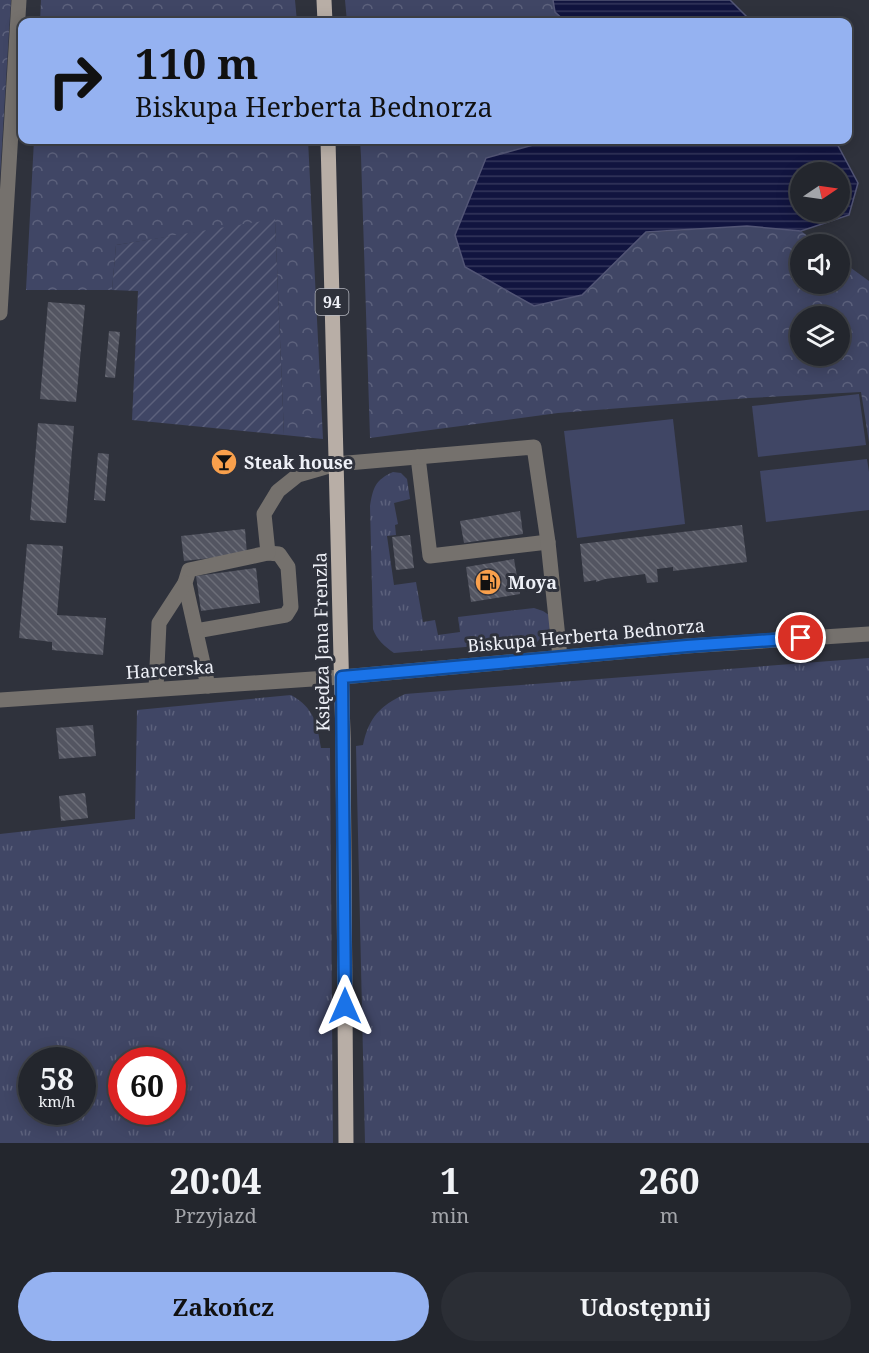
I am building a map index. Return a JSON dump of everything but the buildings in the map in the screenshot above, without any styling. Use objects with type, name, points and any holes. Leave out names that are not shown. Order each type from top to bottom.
[{"type":"main road","points":[[324,0],[325,18]]},
{"type":"main road","name":"Księdza Jana Frenzla","points":[[328,144],[342,677],[346,1143]]},
{"type":"street","points":[[0,313],[19,0]]},
{"type":"street","points":[[268,553],[264,514],[278,491],[298,475],[336,464],[534,447],[548,542],[560,657]]},
{"type":"street","points":[[418,458],[430,556],[548,542]]},
{"type":"street","points":[[156,689],[159,623],[185,583],[189,570],[268,553],[279,554],[288,567],[291,607],[286,615],[196,631]]},
{"type":"street","points":[[185,583],[208,686]]},
{"type":"street","name":"Biskupa Herberta Bednorza","points":[[342,677],[687,646],[869,634]]},
{"type":"street","name":"Harcerska","points":[[0,700],[342,677]]},
{"type":"green space","points":[[0,0],[11,0],[0,177]]},
{"type":"green space","points":[[41,0],[295,0],[297,18],[40,18]]},
{"type":"green space","points":[[345,0],[553,0],[555,12],[562,18],[347,18]]},
{"type":"green space","points":[[34,144],[308,144],[323,439],[284,435],[275,220],[116,245],[112,290],[26,290]]},
{"type":"green space","points":[[360,144],[537,144],[486,158],[644,233],[747,226],[801,231],[805,234],[790,234],[790,294],[850,294],[850,267],[869,281],[869,442],[861,392],[558,413],[370,438]]},
{"type":"green space","points":[[275,219],[284,435],[132,420],[138,291],[112,290],[116,245]]},
{"type":"green space","points":[[859,394],[866,445],[758,457],[752,406]]},
{"type":"green space","points":[[673,419],[685,524],[577,538],[564,431]]},
{"type":"green space","points":[[867,459],[869,510],[766,522],[760,471]]},
{"type":"green space","points":[[393,472],[401,473],[407,479],[410,499],[394,503],[398,524],[395,525],[396,535],[387,536],[394,585],[416,582],[423,622],[435,620],[438,635],[460,632],[458,617],[534,608],[549,615],[552,626],[537,642],[394,653],[379,640],[373,629],[370,506],[376,485],[382,478]]},
{"type":"green space","points":[[869,658],[869,1143],[365,1143],[356,746],[363,745],[372,720],[382,708],[405,694]]},
{"type":"green space","points":[[291,695],[310,711],[318,731],[321,748],[330,748],[333,1143],[0,1143],[0,834],[135,819],[137,710]]},
{"type":"shaded area","points":[[553,0],[730,0],[748,18],[562,18],[555,12]]},
{"type":"shaded area","points":[[537,144],[837,144],[847,162],[790,162],[790,222],[828,222],[801,231],[747,226],[646,232],[582,295],[534,306],[465,267],[455,235],[486,158]]},
{"type":"shaded area","points":[[850,168],[858,183],[850,211]]},
{"type":"place","name":"Steak house","points":[[224,462]]},
{"type":"place","name":"Moya","points":[[488,582]]},
{"type":"route","points":[[345,1006],[342,677],[801,638]]}]
